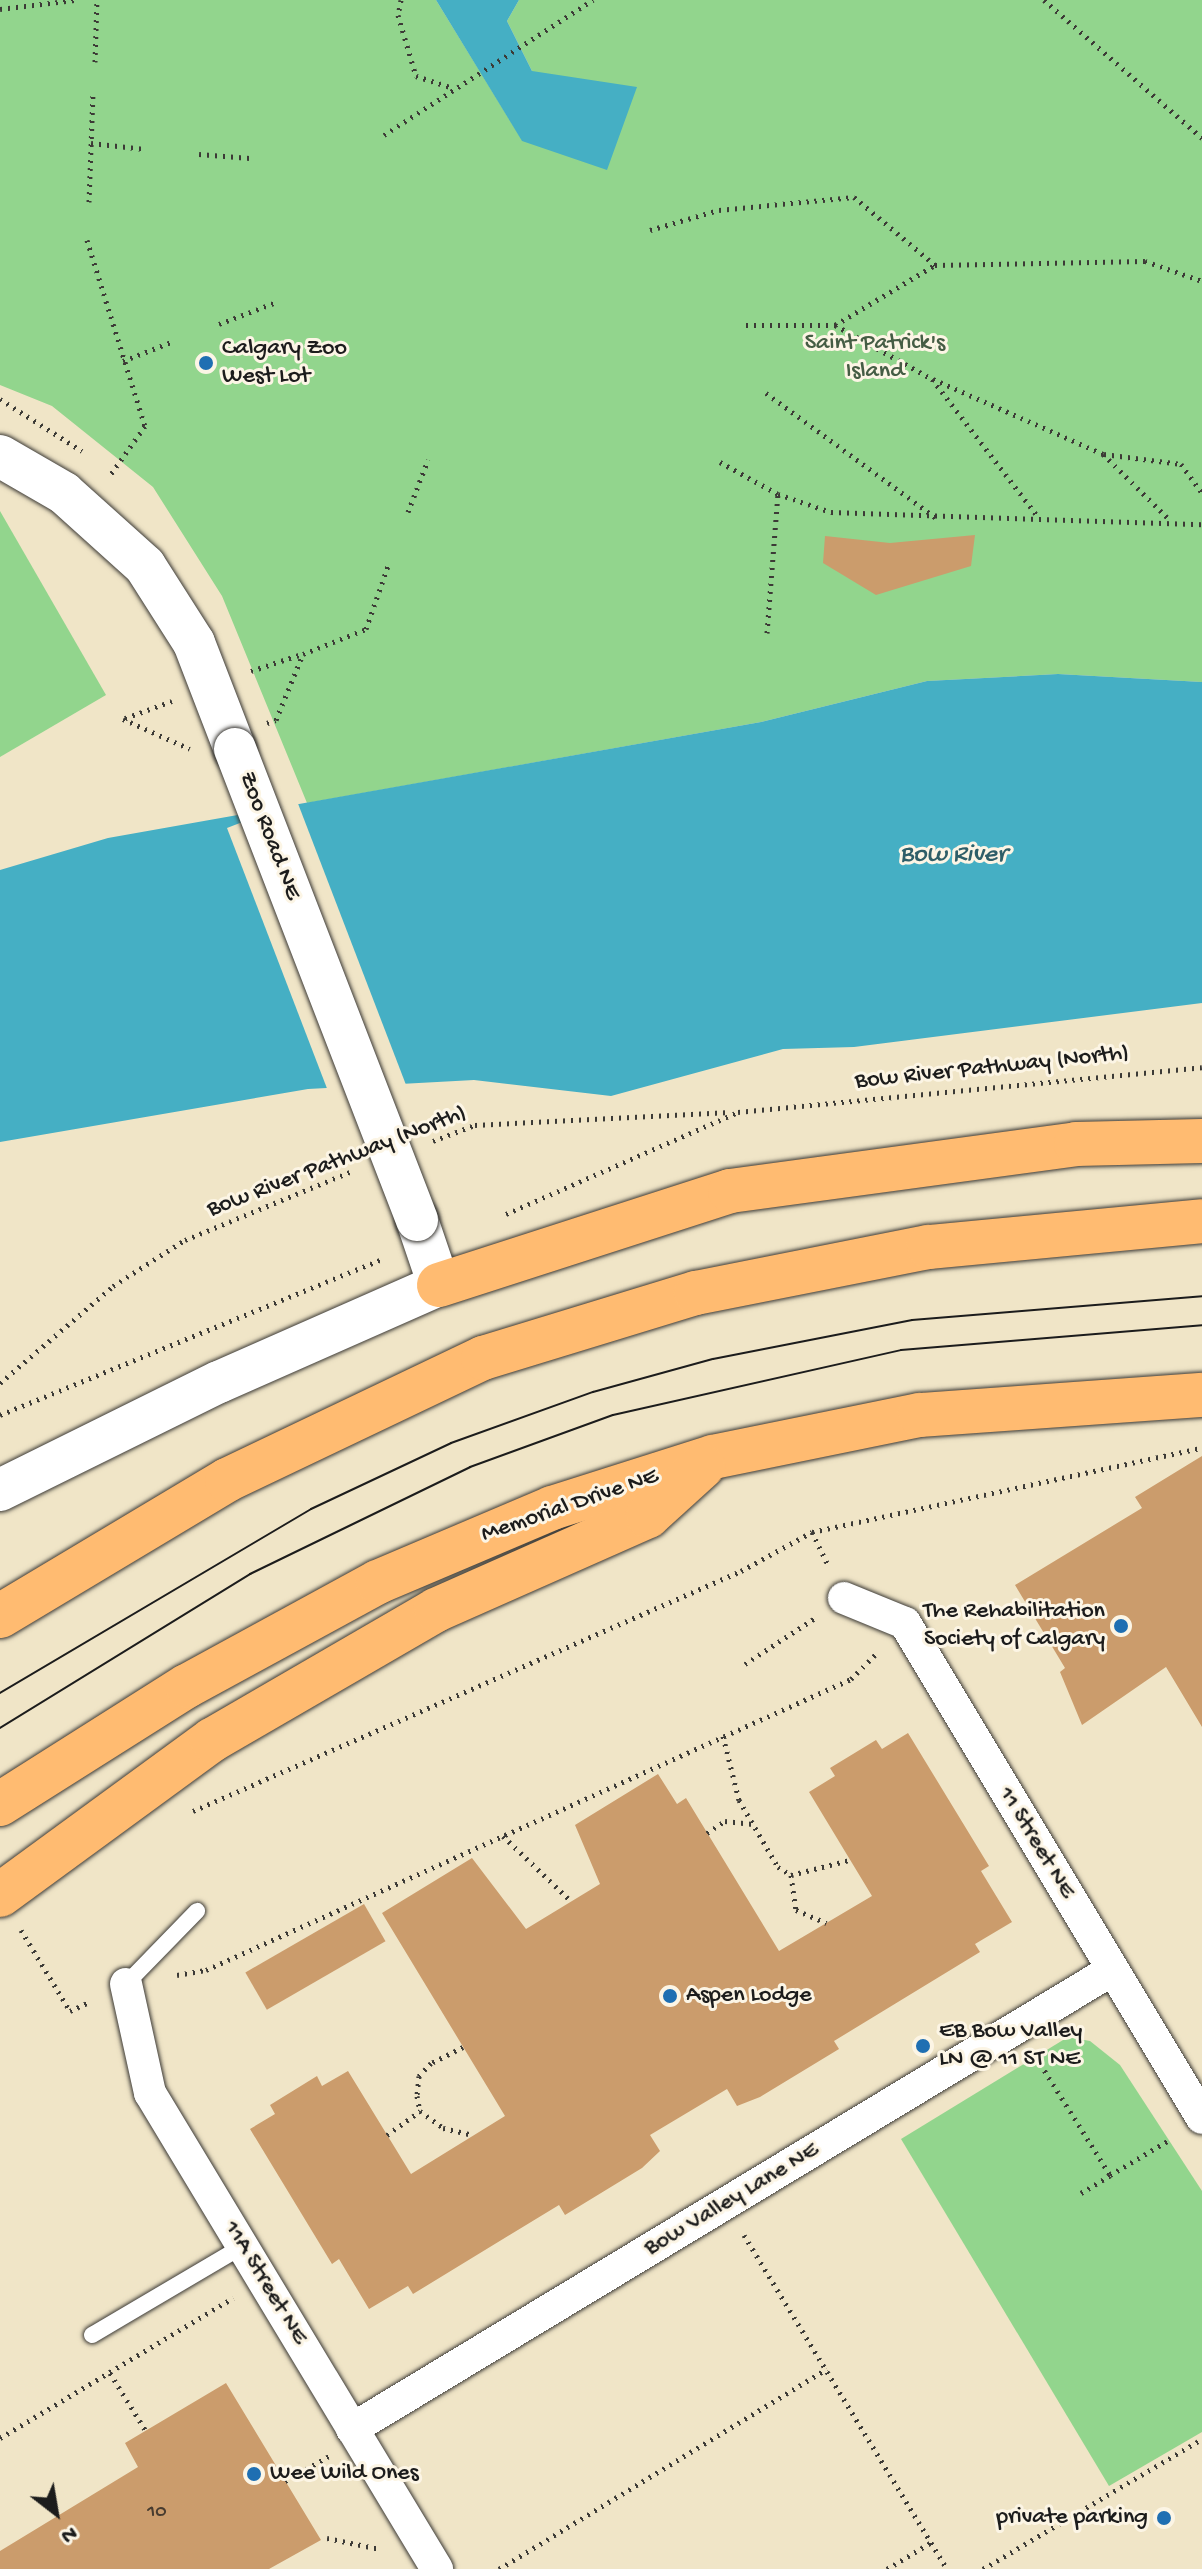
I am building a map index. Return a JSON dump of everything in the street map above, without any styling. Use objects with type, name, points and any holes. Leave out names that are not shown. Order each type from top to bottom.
[{"type":"highway","points":[[439,1285],[730,1191],[1076,1144],[1202,1141]]},
{"type":"highway","points":[[0,1616],[227,1480],[483,1358],[696,1293],[929,1247],[1202,1221]]},
{"type":"highway","name":"Memorial Drive NE","points":[[0,1804],[187,1686],[378,1582],[552,1508],[713,1457],[920,1415],[1202,1395]]},
{"type":"highway","points":[[15,1906],[212,1740],[436,1610],[648,1516],[713,1457]]},
{"type":"street","name":"Zoo Road NE","points":[[0,456],[64,493],[145,566],[194,643],[232,741],[406,1237],[439,1285]]},
{"type":"street","points":[[0,1490],[219,1382],[439,1285]]},
{"type":"street","points":[[844,1598],[905,1623]]},
{"type":"street","name":"11 Street NE","points":[[905,1623],[1202,2118]]},
{"type":"street","name":"Bow Valley Lane NE","points":[[344,2440],[724,2204],[1112,1970]]},
{"type":"street","name":"11A Street NE","points":[[126,1984],[150,2093],[243,2246],[344,2440],[437,2569]]},
{"type":"lane","points":[[126,1984],[197,1911]]},
{"type":"lane","points":[[92,2335],[243,2246]]},
{"type":"path","points":[[0,9],[76,0]]},
{"type":"path","points":[[95,62],[97,0]]},
{"type":"path","points":[[401,0],[398,15],[416,76],[456,86]]},
{"type":"path","points":[[384,135],[593,0]]},
{"type":"path","points":[[1044,0],[1202,138]]},
{"type":"path","points":[[89,202],[93,95]]},
{"type":"path","points":[[91,143],[145,149]]},
{"type":"path","points":[[199,154],[250,158]]},
{"type":"path","points":[[650,230],[719,210],[854,197],[935,265]]},
{"type":"path","points":[[87,240],[122,361],[145,426],[111,474]]},
{"type":"path","points":[[835,325],[935,265],[1145,261],[1202,281]]},
{"type":"path","points":[[219,324],[274,303]]},
{"type":"path","points":[[746,325],[835,325],[932,379],[1103,454],[1181,464],[1202,493]]},
{"type":"path","points":[[122,361],[174,341]]},
{"type":"path","points":[[932,379],[1039,519]]},
{"type":"path","points":[[766,393],[937,519]]},
{"type":"path","points":[[1103,454],[1171,521]]},
{"type":"path","points":[[408,512],[428,460]]},
{"type":"path","points":[[720,462],[778,494],[831,512],[937,519],[1171,521],[1202,524]]},
{"type":"path","points":[[767,633],[778,494]]},
{"type":"path","points":[[239,675],[366,629],[388,566]]},
{"type":"path","points":[[184,696],[123,719],[232,741],[276,720],[303,654]]},
{"type":"path","name":"Bow River Pathway (North)","points":[[419,1146],[475,1125],[738,1112],[1202,1067]]},
{"type":"path","name":"Bow River Pathway (North)","points":[[489,1220],[738,1112]]},
{"type":"path","name":"Bow River Pathway (North)","points":[[0,1383],[113,1286],[185,1240],[363,1167]]},
{"type":"path","points":[[0,1415],[406,1237]]},
{"type":"path","points":[[185,1815],[741,1571],[812,1532],[1202,1448]]},
{"type":"path","points":[[15,1906],[19,1926],[70,2011],[126,1984],[206,1970],[851,1679],[905,1623]]},
{"type":"path","points":[[723,1736],[739,1800],[765,1852],[791,1875],[796,1910],[826,1923]]},
{"type":"path","points":[[707,1833],[725,1821],[753,1824]]},
{"type":"path","points":[[503,1836],[571,1901]]},
{"type":"path","points":[[791,1875],[850,1860]]},
{"type":"path","points":[[420,2111],[419,2076],[463,2047]]},
{"type":"path","points":[[1036,2056],[1110,2175],[1172,2138],[1081,2193]]},
{"type":"path","points":[[387,2135],[420,2111]]},
{"type":"path","points":[[420,2111],[443,2128],[473,2135]]},
{"type":"path","points":[[724,2204],[947,2569]]},
{"type":"path","points":[[0,2438],[240,2293]]},
{"type":"path","points":[[499,2569],[827,2369]]},
{"type":"path","points":[[110,2373],[146,2431]]},
{"type":"path","points":[[983,2569],[1202,2439]]},
{"type":"path","points":[[285,2481],[344,2440]]},
{"type":"path","points":[[327,2538],[397,2552]]},
{"type":"path","points":[[887,2569],[932,2542]]},
{"type":"green space","name":"Saint Patrick's Island","points":[[0,0],[436,0],[522,140],[532,71],[507,21],[519,0],[1202,0],[1202,682],[1058,674],[927,681],[761,722],[307,803],[222,596],[153,487],[52,406],[0,385]]},
{"type":"green space","points":[[0,511],[106,695],[0,757]]},
{"type":"green space","points":[[1068,2037],[1090,2041],[1120,2065],[1202,2191],[1202,2432],[1109,2486],[901,2139]]},
{"type":"water","points":[[436,0],[519,0],[507,21],[532,71],[637,87],[607,170],[522,141]]},
{"type":"water","name":"Bow River","points":[[1058,674],[1202,682],[1202,1003],[854,1047],[783,1049],[611,1096],[474,1080],[308,1089],[0,1142],[0,870],[108,838],[761,722],[927,681]]},
{"type":"pier","points":[[297,801],[407,1088],[337,1114],[227,828]]},
{"type":"building","points":[[975,535],[971,566],[876,595],[823,563],[825,536],[890,543]]},
{"type":"building","name":"The Rehabilitation Society of Calgary","points":[[1202,1456],[1202,1727],[1166,1667],[1082,1725],[1060,1672],[1065,1668],[1015,1585],[1142,1508],[1135,1497]]},
{"type":"building","name":"Aspen Lodge","points":[[908,1733],[989,1866],[981,1871],[1012,1922],[975,1944],[980,1952],[834,2041],[839,2049],[760,2097],[737,2106],[727,2089],[650,2135],[660,2151],[642,2168],[565,2215],[559,2205],[413,2294],[408,2286],[369,2309],[339,2259],[332,2264],[250,2129],[275,2114],[270,2105],[317,2076],[322,2086],[348,2071],[411,2174],[505,2116],[382,1913],[472,1858],[526,1929],[600,1884],[575,1825],[658,1774],[677,1804],[686,1798],[779,1951],[872,1896],[809,1792],[835,1776],[830,1768],[876,1740],[882,1749]]},
{"type":"building","points":[[364,1904],[386,1941],[267,2010],[245,1972]]},
{"type":"building","points":[[226,2383],[321,2540],[269,2569],[0,2569],[0,2551],[138,2467],[125,2443]]},
{"type":"tram line","points":[[0,1693],[311,1509],[451,1443],[593,1392],[713,1359],[912,1320],[1202,1296]]},
{"type":"tram line","points":[[0,1728],[250,1574],[470,1467],[613,1415],[901,1350],[1202,1325]]},
{"type":"place","name":"Calgary Zoo West Lot","points":[[206,363]]},
{"type":"place","name":"The Rehabilitation Society of Calgary","points":[[1121,1626]]},
{"type":"place","name":"Aspen Lodge","points":[[670,1996]]},
{"type":"place","name":"EB Bow Valley LN @ 11 ST NE","points":[[923,2046]]},
{"type":"place","name":"Wee Wild Ones","points":[[254,2474]]},
{"type":"place","name":"private parking","points":[[1164,2518]]}]
